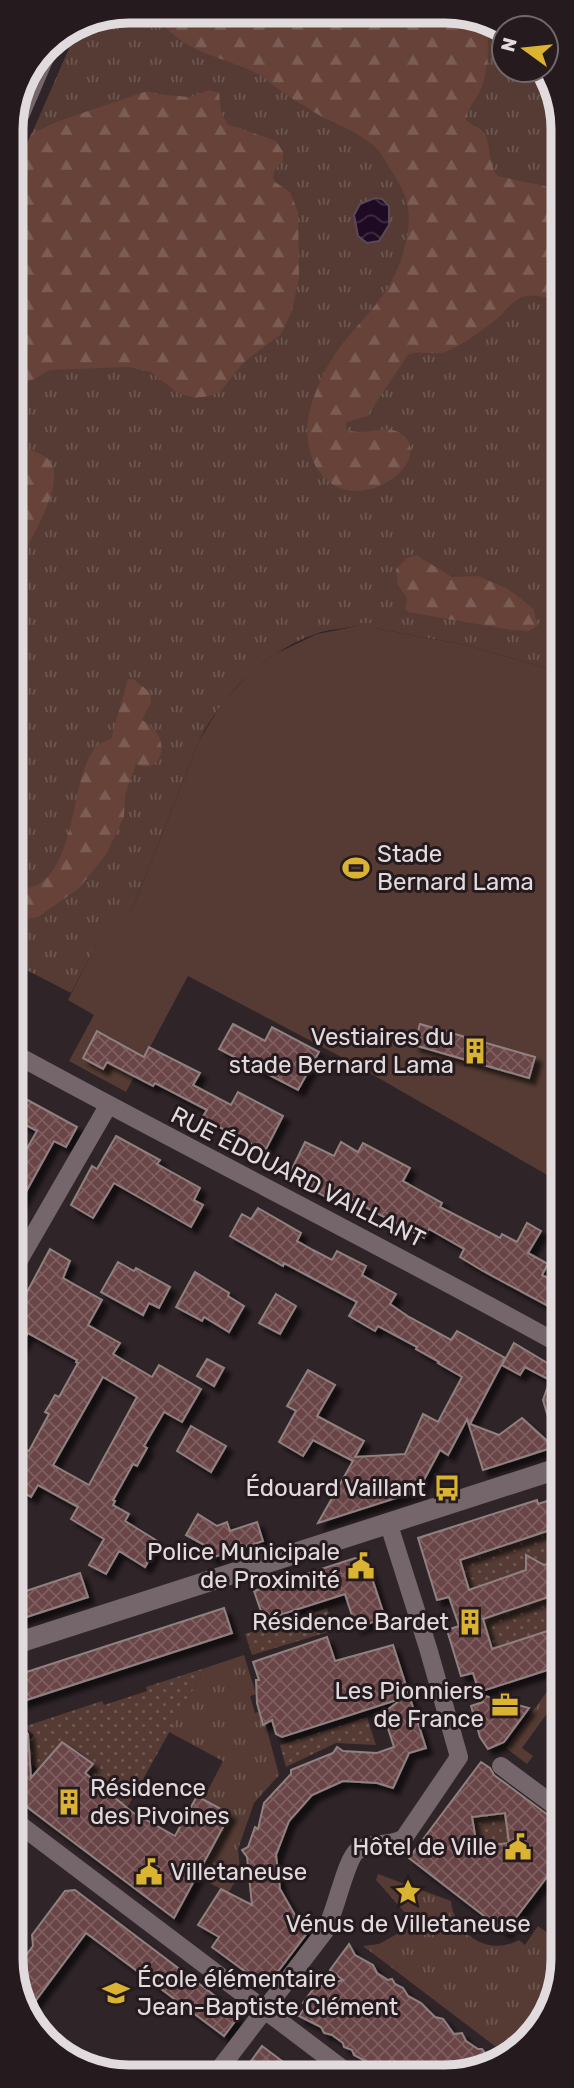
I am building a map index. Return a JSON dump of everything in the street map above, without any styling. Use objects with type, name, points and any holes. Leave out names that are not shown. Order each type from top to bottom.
[{"type":"street","name":"RUE ÉDOUARD VAILLANT","points":[[23,1059],[108,1106],[448,1282],[551,1339]]},
{"type":"street","points":[[23,1253],[108,1106]]},
{"type":"street","points":[[23,1641],[551,1471]]},
{"type":"street","points":[[222,2065],[328,1925],[352,1856],[362,1848],[390,1844],[404,1838],[458,1757],[428,1648],[389,1525]]},
{"type":"street","points":[[501,1766],[551,1803]]},
{"type":"street","points":[[23,1826],[337,2065]]},
{"type":"green space","points":[[128,23],[446,23],[486,31],[490,33],[490,84],[541,84],[550,115],[551,670],[466,645],[374,628],[374,624],[359,623],[359,626],[321,632],[283,649],[235,689],[209,723],[199,741],[132,910],[105,927],[71,993],[23,968],[23,154],[73,39],[108,25]]},
{"type":"green space","points":[[162,23],[446,23],[487,31],[484,81],[466,120],[484,133],[492,165],[498,176],[551,188],[551,298],[525,296],[514,302],[481,331],[452,349],[440,353],[408,355],[367,416],[347,422],[347,430],[354,432],[390,430],[403,435],[410,447],[408,461],[399,473],[384,484],[366,490],[347,490],[330,482],[315,465],[307,427],[317,388],[330,362],[376,305],[397,270],[406,243],[409,220],[402,189],[380,153],[362,137],[316,114],[256,73],[190,46]]},
{"type":"green space","points":[[209,90],[219,93],[221,111],[227,124],[276,141],[283,152],[283,160],[274,171],[273,177],[275,182],[290,192],[298,212],[299,278],[292,311],[281,334],[243,363],[220,392],[209,396],[196,398],[179,394],[151,372],[128,367],[50,370],[23,385],[23,153],[31,134],[56,122],[147,91],[189,97]]},
{"type":"green space","points":[[23,448],[47,458],[53,468],[54,481],[44,514],[23,556]]},
{"type":"green space","points":[[551,479],[551,499],[541,489]]},
{"type":"green space","points":[[416,555],[452,577],[478,576],[508,589],[533,608],[538,625],[529,631],[511,630],[408,612],[405,609],[407,598],[398,585],[396,569],[407,558]]},
{"type":"green space","name":"Stade Bernard Lama","points":[[359,623],[375,623],[374,628],[466,645],[551,670],[551,1177],[347,1060],[188,976],[126,1092],[69,1061],[94,1015],[68,1000],[105,926],[132,910],[199,741],[222,703],[252,671],[275,654],[317,634],[358,626]]},
{"type":"green space","points":[[128,679],[133,679],[151,693],[151,702],[142,720],[158,735],[161,752],[158,760],[153,765],[136,764],[125,795],[124,817],[106,855],[78,889],[38,917],[23,920],[23,888],[30,888],[45,880],[56,866],[70,828],[86,765],[98,744],[111,739]]},
{"type":"green space","points":[[551,1530],[551,1550],[546,1552],[551,1563],[536,1568],[536,1561],[531,1558],[527,1570],[469,1590],[460,1560]]},
{"type":"green space","points":[[551,1596],[551,1630],[500,1646],[492,1652],[482,1616],[491,1617]]},
{"type":"green space","points":[[327,1608],[334,1630],[252,1655],[245,1634]]},
{"type":"green space","points":[[244,1655],[256,1694],[250,1696],[255,1713],[262,1711],[279,1775],[254,1803],[238,1849],[241,1878],[237,1879],[228,1893],[197,1876],[230,1814],[203,1800],[223,1761],[169,1732],[205,1668]]},
{"type":"green space","points":[[205,1668],[127,1808],[85,1773],[92,1763],[78,1751],[70,1760],[71,1749],[62,1742],[41,1772],[23,1757],[23,1747],[34,1735],[23,1727],[102,1701],[104,1705],[147,1691],[146,1687]]},
{"type":"green space","points":[[551,1686],[551,1708],[522,1748],[533,1756],[527,1764],[506,1748]]},
{"type":"green space","points":[[367,1717],[376,1745],[336,1743],[286,1767],[280,1745]]},
{"type":"green space","points":[[505,1813],[509,1843],[477,1847],[472,1817]]},
{"type":"green space","points":[[378,1874],[451,1901],[454,1913],[466,1932],[485,1944],[507,1945],[519,1940],[525,1945],[538,1926],[551,1935],[551,1966],[543,2000],[525,2029],[510,2043],[500,2050],[363,1946],[379,1944],[415,1924],[376,1880]]},
{"type":"water","points":[[375,198],[382,199],[389,206],[389,225],[379,241],[367,243],[358,236],[354,215],[360,204]]},
{"type":"building","points":[[233,1024],[265,1041],[272,1027],[319,1052],[298,1090],[219,1049]]},
{"type":"building","name":"Vestiaires du stade Bernard Lama","points":[[420,1024],[535,1057],[529,1078],[414,1045]]},
{"type":"building","points":[[97,1031],[144,1057],[149,1047],[200,1073],[193,1085],[231,1105],[238,1092],[283,1116],[265,1151],[202,1118],[207,1110],[155,1083],[153,1086],[107,1062],[103,1069],[83,1058]]},
{"type":"building","points":[[23,1098],[77,1127],[66,1147],[54,1141],[23,1197],[23,1155],[37,1131],[23,1123]]},
{"type":"building","points":[[116,1136],[160,1160],[157,1164],[200,1188],[194,1200],[203,1205],[191,1227],[114,1183],[93,1218],[71,1205],[92,1166],[97,1169]]},
{"type":"building","points":[[305,1142],[334,1156],[341,1142],[358,1152],[363,1143],[410,1168],[403,1181],[442,1203],[440,1207],[500,1238],[502,1234],[517,1242],[527,1223],[541,1231],[528,1253],[548,1264],[542,1275],[551,1280],[551,1308],[460,1257],[464,1249],[429,1229],[424,1238],[350,1199],[345,1207],[288,1177]]},
{"type":"building","points":[[258,1208],[301,1233],[297,1241],[313,1250],[332,1260],[337,1251],[366,1266],[362,1275],[396,1294],[390,1304],[409,1317],[451,1340],[457,1331],[505,1358],[470,1424],[499,1435],[522,1418],[551,1444],[551,1448],[483,1470],[467,1419],[448,1455],[440,1450],[418,1491],[318,1523],[353,1461],[313,1440],[303,1456],[279,1442],[296,1411],[287,1406],[308,1370],[335,1385],[317,1416],[364,1441],[355,1457],[405,1454],[423,1414],[438,1422],[462,1377],[416,1349],[417,1347],[378,1326],[375,1331],[349,1316],[357,1302],[284,1263],[283,1266],[230,1236],[242,1214],[251,1219]]},
{"type":"building","points":[[50,1249],[70,1261],[63,1278],[102,1300],[88,1325],[120,1343],[113,1354],[152,1377],[159,1365],[201,1389],[182,1422],[164,1412],[144,1446],[147,1448],[137,1466],[133,1464],[113,1500],[113,1505],[129,1514],[125,1521],[159,1542],[145,1567],[119,1551],[106,1574],[89,1565],[104,1539],[71,1519],[78,1507],[38,1485],[31,1497],[23,1493],[23,1450],[29,1451],[49,1414],[45,1412],[55,1395],[59,1397],[78,1363],[28,1333],[23,1342],[23,1300]],"holes":[[[103,1377],[137,1397],[89,1485],[53,1465]]]},
{"type":"building","points":[[118,1262],[134,1271],[136,1268],[170,1287],[159,1308],[149,1303],[143,1315],[101,1292]]},
{"type":"building","points":[[195,1272],[229,1293],[228,1296],[244,1306],[229,1332],[204,1317],[202,1321],[176,1307]]},
{"type":"building","points":[[276,1294],[296,1306],[280,1334],[259,1323]]},
{"type":"building","points":[[514,1343],[551,1365],[551,1427],[543,1400],[550,1380],[525,1367],[520,1375],[502,1365]]},
{"type":"building","points":[[207,1359],[224,1368],[214,1386],[197,1376]]},
{"type":"building","points":[[191,1426],[226,1446],[211,1472],[177,1451]]},
{"type":"building","name":"Résidence Bardet","points":[[537,1500],[538,1504],[547,1501],[551,1513],[551,1530],[460,1560],[469,1590],[526,1570],[526,1555],[544,1565],[551,1563],[551,1596],[483,1619],[492,1649],[551,1630],[551,1669],[479,1692],[473,1673],[461,1676],[447,1630],[459,1626],[449,1597],[437,1600],[418,1538]]},
{"type":"building","points":[[198,1514],[217,1526],[227,1522],[230,1531],[257,1522],[263,1541],[211,1558],[208,1547],[186,1535]]},
{"type":"building","points":[[355,1558],[368,1566],[385,1618],[356,1628],[345,1594],[264,1620],[254,1591]]},
{"type":"building","points":[[80,1573],[88,1597],[23,1618],[23,1592]]},
{"type":"building","points":[[224,1608],[232,1633],[23,1701],[23,1673]]},
{"type":"building","points":[[327,1637],[335,1661],[393,1645],[426,1748],[409,1753],[393,1788],[377,1783],[343,1781],[312,1795],[289,1821],[276,1855],[280,1889],[296,1917],[311,1928],[266,1987],[212,1947],[219,1937],[198,1925],[221,1889],[252,1905],[247,1857],[242,1850],[248,1847],[255,1827],[258,1829],[264,1803],[291,1774],[291,1770],[333,1753],[337,1747],[343,1751],[377,1753],[394,1747],[383,1713],[403,1698],[282,1737],[276,1734],[272,1720],[263,1725],[257,1703],[256,1680],[259,1680],[253,1662]]},
{"type":"building","points":[[481,1695],[529,1708],[504,1742],[488,1749],[480,1737],[471,1706],[483,1702]]},
{"type":"building","points":[[23,1728],[28,1734],[31,1778],[62,1742],[93,1764],[85,1773],[132,1812],[175,1836],[197,1796],[230,1814],[174,1918],[23,1804]]},
{"type":"building","name":"Hôtel de Ville","points":[[481,1762],[490,1768],[494,1775],[551,1817],[551,1872],[505,1932],[409,1858]],"holes":[[[505,1813],[509,1843],[477,1847],[472,1817]]]},
{"type":"building","points":[[75,1890],[235,2011],[236,2020],[224,2036],[86,1933],[33,2004],[26,1987],[23,1959],[33,1946],[32,1935],[65,1891]]},
{"type":"building","points":[[349,1944],[355,1955],[373,1965],[377,1973],[388,1980],[392,1979],[408,1996],[421,2003],[435,2017],[443,2019],[454,2034],[462,2033],[466,2041],[482,2049],[487,2056],[480,2060],[446,2065],[373,2065],[354,2055],[343,2043],[324,2033],[321,2027],[299,2016],[306,2006],[303,2003],[314,1988],[343,1980],[330,1970]]},
{"type":"building","points":[[262,2046],[287,2065],[248,2065]]},
{"type":"place","name":"Stade Bernard Lama","points":[[356,868]]},
{"type":"place","name":"Vestiaires du stade Bernard Lama","points":[[475,1051]]},
{"type":"place","name":"Édouard Vaillant","points":[[447,1488]]},
{"type":"place","name":"Police Municipale de Proximité","points":[[361,1566]]},
{"type":"place","name":"Résidence Bardet","points":[[470,1622]]},
{"type":"place","name":"Les Pionniers de France","points":[[505,1705]]},
{"type":"place","name":"Résidence des Pivoines","points":[[69,1802]]},
{"type":"place","name":"Hôtel de Ville","points":[[518,1847]]},
{"type":"place","name":"Villetaneuse","points":[[149,1872]]},
{"type":"place","name":"Vénus de Villetaneuse","points":[[408,1892]]},
{"type":"place","name":"École élémentaire Jean-Baptiste Clément","points":[[116,1993]]}]
